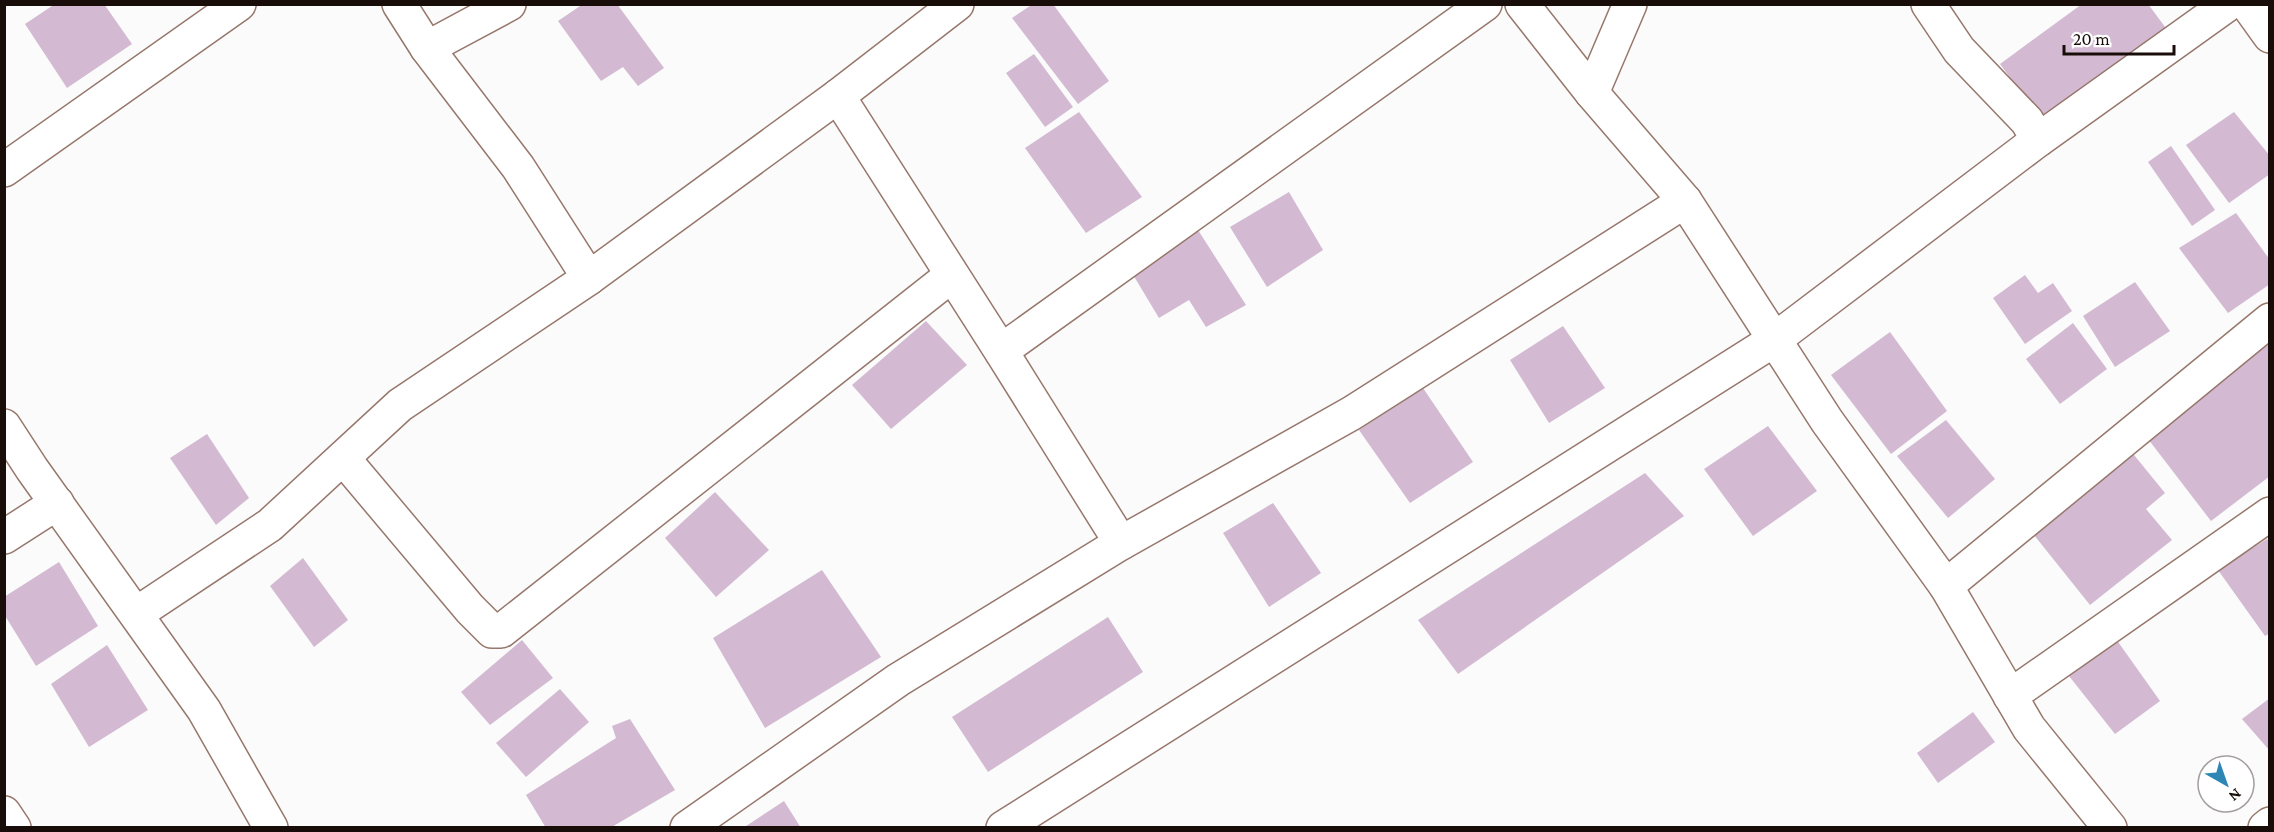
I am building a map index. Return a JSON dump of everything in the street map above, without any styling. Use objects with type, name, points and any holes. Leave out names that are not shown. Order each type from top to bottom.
[{"type":"street","points":[[4,170],[239,4]]},
{"type":"street","points":[[399,4],[427,48],[518,167],[589,278]]},
{"type":"street","points":[[427,48],[509,4]]},
{"type":"street","points":[[136,614],[270,525],[399,405],[589,278],[838,96],[957,4]]},
{"type":"street","points":[[1001,351],[1485,4]]},
{"type":"street","points":[[1522,4],[1592,93],[1685,201],[1827,421],[1946,586],[2029,728],[2110,828]]},
{"type":"street","points":[[1592,93],[1630,4]]},
{"type":"street","points":[[1928,4],[1959,50],[2027,121],[2038,140]]},
{"type":"street","points":[[1003,828],[1774,340],[2038,140],[2228,4]]},
{"type":"street","points":[[2247,4],[2270,36]]},
{"type":"street","points":[[838,96],[1120,543]]},
{"type":"street","points":[[687,828],[898,680],[1120,543],[1352,413],[1685,201]]},
{"type":"street","points":[[343,458],[470,609],[492,631],[501,631],[952,275]]},
{"type":"street","points":[[1946,586],[2270,320]]},
{"type":"street","points":[[4,426],[204,710],[271,828]]},
{"type":"street","points":[[4,537],[57,503]]},
{"type":"street","points":[[2010,696],[2270,514]]},
{"type":"street","points":[[4,813],[14,828]]},
{"type":"street","points":[[2265,828],[2270,824]]},
{"type":"building","points":[[55,4],[104,4],[132,44],[67,88],[25,24]]},
{"type":"building","points":[[583,4],[617,4],[664,68],[638,86],[623,67],[601,81],[558,21]]},
{"type":"building","points":[[1033,4],[1053,4],[1109,81],[1078,104],[1012,18]]},
{"type":"building","points":[[2082,4],[2148,4],[2171,35],[2044,124],[2000,64]]},
{"type":"building","points":[[1034,54],[1073,107],[1045,127],[1006,73]]},
{"type":"building","points":[[1079,112],[1142,197],[1086,233],[1025,148]]},
{"type":"building","points":[[2234,112],[2270,156],[2270,174],[2229,203],[2186,145]]},
{"type":"building","points":[[2171,146],[2215,210],[2192,226],[2148,162]]},
{"type":"building","points":[[1289,192],[1323,250],[1267,287],[1230,227]]},
{"type":"building","points":[[2236,213],[2270,260],[2270,284],[2228,313],[2179,248]]},
{"type":"building","points":[[1198,230],[1246,305],[1206,327],[1189,300],[1159,318],[1132,273]]},
{"type":"building","points":[[2025,275],[2038,293],[2053,283],[2072,311],[2025,344],[1993,298]]},
{"type":"building","points":[[2135,282],[2170,331],[2115,367],[2083,316]]},
{"type":"building","points":[[926,321],[967,365],[891,429],[852,385]]},
{"type":"building","points":[[2073,323],[2107,369],[2060,404],[2026,359]]},
{"type":"building","points":[[1563,326],[1605,388],[1549,423],[1510,360]]},
{"type":"building","points":[[1890,332],[1947,411],[1891,454],[1831,375]]},
{"type":"building","points":[[2270,339],[2270,476],[2211,521],[2145,435]]},
{"type":"building","points":[[1423,388],[1473,462],[1410,503],[1359,430]]},
{"type":"building","points":[[1946,420],[1995,479],[1948,518],[1897,456]]},
{"type":"building","points":[[1768,426],[1817,491],[1753,536],[1704,469]]},
{"type":"building","points":[[207,434],[249,498],[216,525],[170,458]]},
{"type":"building","points":[[2130,450],[2165,493],[2146,509],[2172,540],[2090,605],[2030,530]]},
{"type":"building","points":[[1645,473],[1684,516],[1458,674],[1418,620]]},
{"type":"building","points":[[715,492],[769,550],[716,597],[665,538]]},
{"type":"building","points":[[1273,503],[1321,573],[1269,607],[1223,533]]},
{"type":"building","points":[[2267,539],[2270,542],[2270,633],[2265,636],[2218,570]]},
{"type":"building","points":[[303,558],[348,620],[314,647],[270,586]]},
{"type":"building","points":[[59,562],[98,626],[36,666],[4,614],[4,597]]},
{"type":"building","points":[[822,570],[881,657],[765,728],[713,638]]},
{"type":"building","points":[[1108,617],[1143,672],[988,772],[952,717]]},
{"type":"building","points":[[2116,639],[2160,701],[2115,734],[2069,676]]},
{"type":"building","points":[[522,640],[553,678],[490,725],[461,692]]},
{"type":"building","points":[[107,645],[148,710],[89,747],[51,684]]},
{"type":"building","points":[[560,689],[589,722],[526,777],[496,743]]},
{"type":"building","points":[[2270,698],[2270,751],[2242,719]]},
{"type":"building","points":[[1973,712],[1995,742],[1938,783],[1917,753]]},
{"type":"building","points":[[630,719],[675,790],[610,828],[546,828],[526,795],[616,738],[612,726]]},
{"type":"building","points":[[784,801],[801,828],[743,828]]}]
